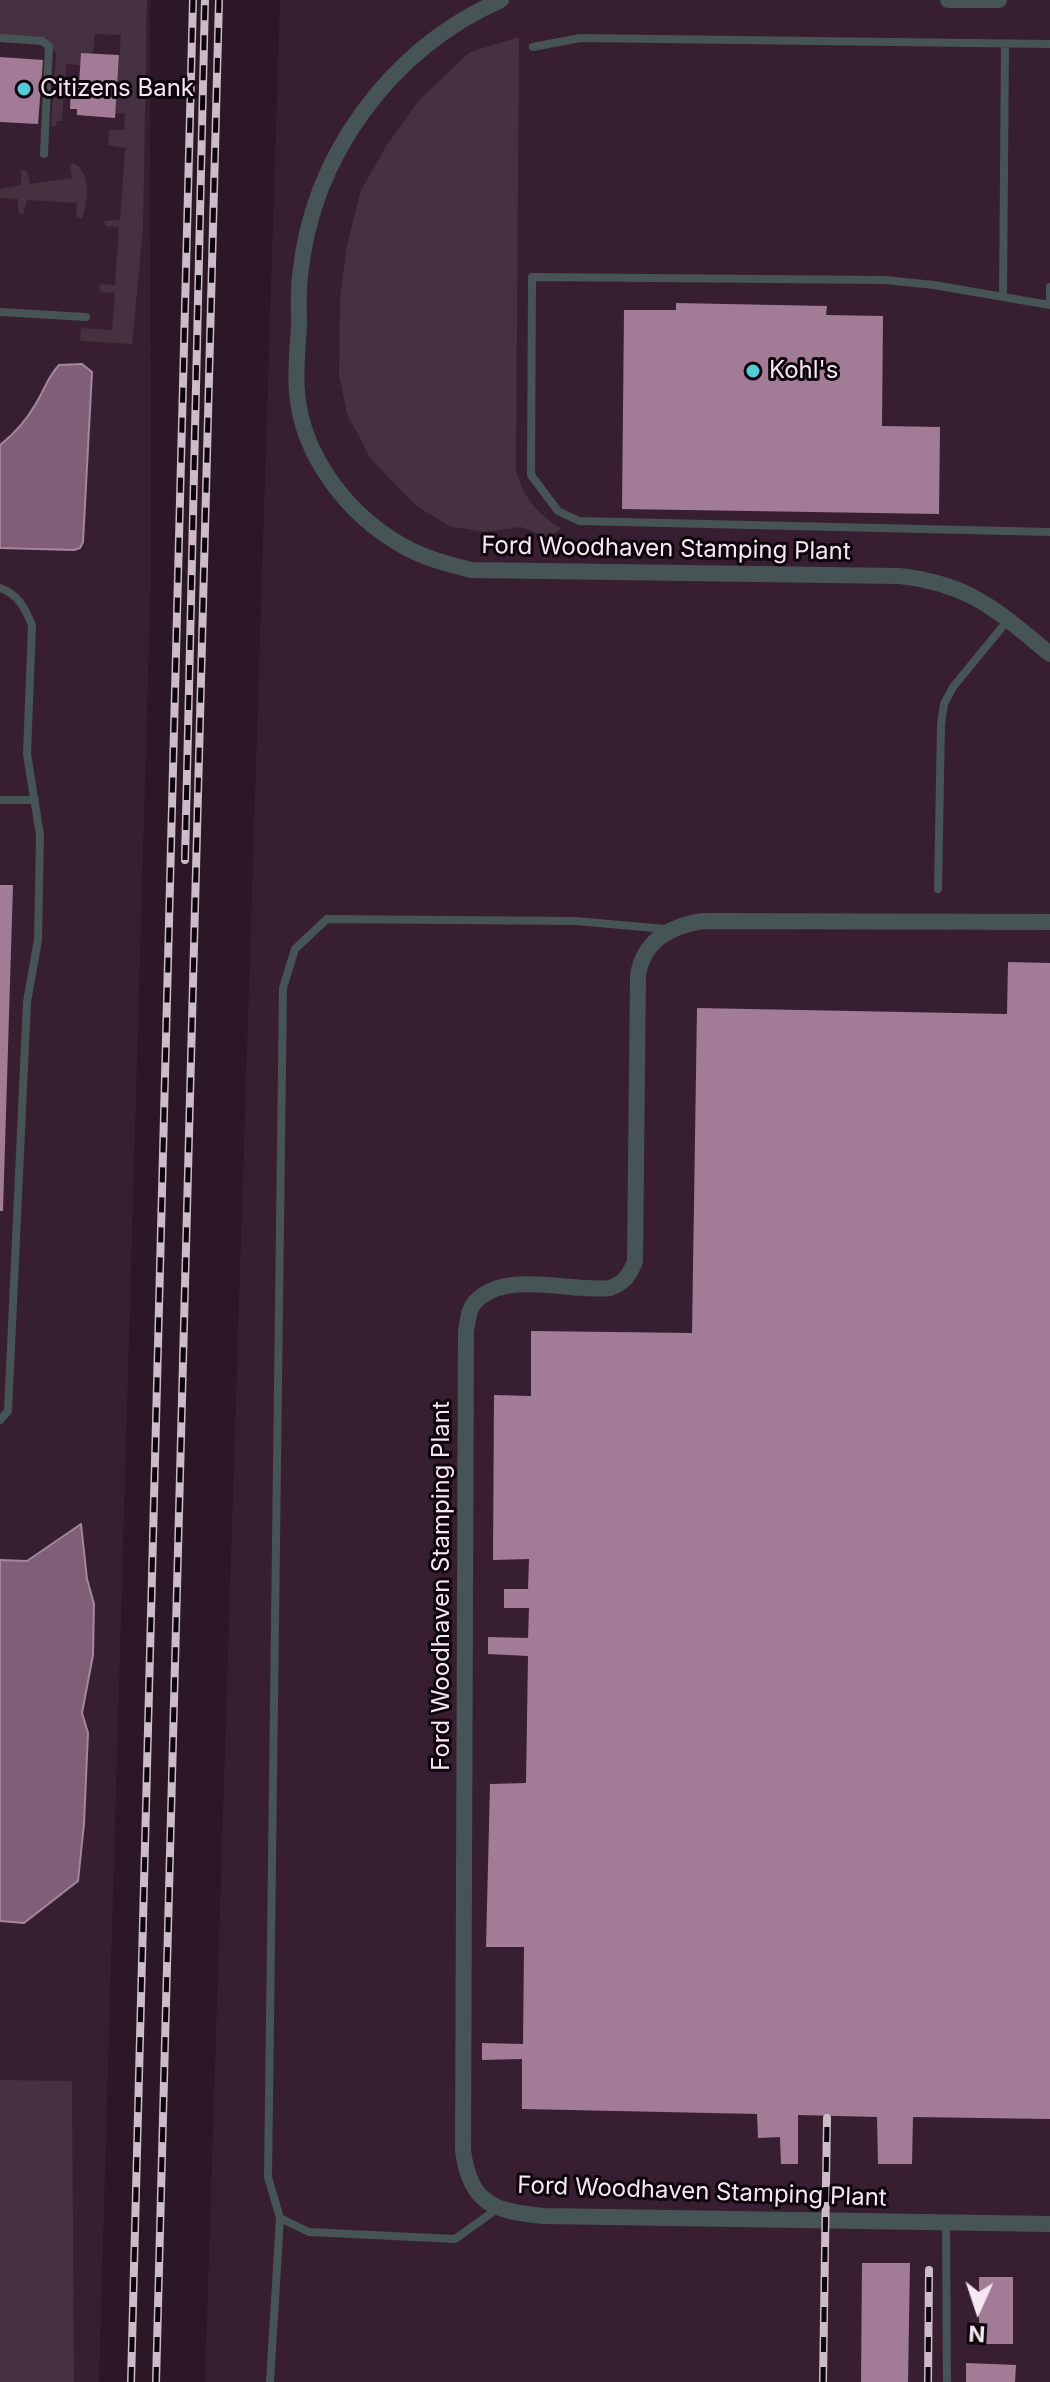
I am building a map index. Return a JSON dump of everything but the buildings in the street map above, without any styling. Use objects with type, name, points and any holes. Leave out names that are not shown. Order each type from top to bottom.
[{"type":"street","name":"Ford Woodhaven Stamping Plant","points":[[501,0],[465,16],[426,45],[378,90],[350,130],[329,170],[309,230],[300,275],[297,392],[307,435],[332,485],[370,523],[403,546],[471,570],[899,576],[927,579],[952,586],[987,603],[1050,654]]},
{"type":"street","points":[[948,0],[999,0]]},
{"type":"street","name":"Ford Woodhaven Stamping Plant","points":[[1050,922],[703,921],[687,923],[672,930],[641,957],[638,975],[635,1261],[631,1272],[618,1285],[610,1288],[525,1284],[503,1288],[485,1294],[474,1303],[468,1314],[463,2151],[472,2186],[485,2202],[513,2213],[1050,2224]]},
{"type":"lane","points":[[0,38],[42,41],[49,46],[44,154]]},
{"type":"lane","points":[[533,47],[580,38],[1050,44]]},
{"type":"lane","points":[[1003,297],[1005,44]]},
{"type":"lane","points":[[1050,287],[1050,305],[885,280],[532,277],[531,475],[558,511],[579,521],[1050,532]]},
{"type":"lane","points":[[0,312],[86,317]]},
{"type":"lane","points":[[0,588],[24,605],[32,625],[27,754],[40,835],[38,940],[27,1002],[8,1411],[0,1420]]},
{"type":"lane","points":[[938,889],[944,704],[953,687],[1008,620]]},
{"type":"lane","points":[[0,800],[35,800]]},
{"type":"lane","points":[[270,2382],[280,2218],[268,2177],[283,988],[295,949],[327,919],[576,921],[672,930]]},
{"type":"lane","points":[[280,2218],[309,2232],[455,2239],[498,2208]]},
{"type":"lane","points":[[946,2222],[947,2382]]},
{"type":"shaded area","points":[[0,0],[147,0],[143,229],[132,344],[80,341],[81,328],[112,330],[115,293],[101,292],[99,287],[101,284],[115,285],[119,227],[106,226],[104,221],[120,220],[125,148],[108,145],[109,130],[124,130],[125,114],[115,113],[121,35],[95,34],[93,54],[81,53],[80,65],[66,64],[62,121],[51,126],[56,54],[49,42],[0,36]]},
{"type":"shaded area","points":[[50,0],[150,0],[151,576],[99,2382],[0,2382],[0,5]]},
{"type":"shaded area","points":[[280,0],[1050,0],[1050,2382],[205,2382]]},
{"type":"shaded area","points":[[519,37],[516,469],[522,488],[532,503],[561,528],[549,538],[521,527],[484,532],[449,526],[415,505],[371,459],[347,414],[339,374],[340,298],[347,245],[361,190],[387,145],[420,99],[470,52]]},
{"type":"shaded area","points":[[73,163],[86,180],[87,196],[82,219],[76,216],[77,203],[27,200],[23,215],[18,212],[18,199],[0,198],[0,189],[21,185],[21,170],[27,171],[30,184],[72,178],[70,165]]},
{"type":"shaded area","points":[[82,364],[92,372],[83,542],[80,548],[74,550],[0,548],[0,445],[28,416],[59,365]]},
{"type":"shaded area","points":[[81,1524],[87,1579],[94,1604],[93,1655],[82,1713],[88,1733],[78,1881],[24,1923],[0,1921],[0,1560],[27,1561]]},
{"type":"shaded area","points":[[0,2080],[72,2081],[74,2382],[0,2382]]},
{"type":"railway","points":[[131,2382],[193,0]]},
{"type":"railway","points":[[185,860],[205,0]]},
{"type":"railway","points":[[156,2382],[219,0]]},
{"type":"railway","points":[[823,2382],[827,2118]]},
{"type":"railway","points":[[928,2382],[929,2270]]},
{"type":"place","name":"Citizens Bank","points":[[24,89]]},
{"type":"place","name":"Kohl's","points":[[753,371]]}]
